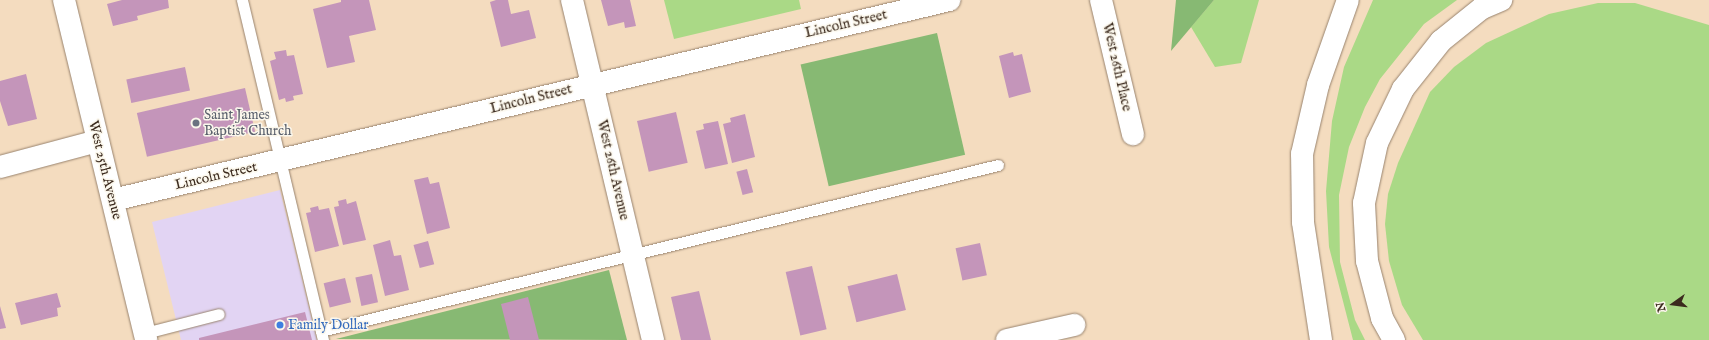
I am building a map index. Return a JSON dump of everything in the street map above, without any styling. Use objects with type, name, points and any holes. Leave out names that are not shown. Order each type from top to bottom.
[{"type":"main road","name":"West 25th Avenue","points":[[64,0],[145,336]]},
{"type":"main road","name":"West 26th Avenue","points":[[572,0],[654,340]]},
{"type":"main road","name":"Lincoln Street","points":[[113,200],[592,84],[949,0]]},
{"type":"main road","name":"West 26th Place","points":[[1101,0],[1133,134]]},
{"type":"main road","points":[[1321,340],[1317,297],[1304,222],[1302,154],[1318,85],[1348,0]]},
{"type":"main road","points":[[1394,340],[1382,318],[1366,261],[1364,203],[1377,143],[1403,89],[1442,41],[1482,8],[1501,0]]},
{"type":"main road","points":[[0,167],[98,141]]},
{"type":"main road","points":[[1317,297],[1329,340]]},
{"type":"main road","points":[[1007,340],[1074,325]]},
{"type":"lane","points":[[242,0],[322,336],[632,253],[998,165]]},
{"type":"lane","points":[[145,336],[219,314]]},
{"type":"shaded area","points":[[280,190],[317,340],[181,340],[152,222]]},
{"type":"green space","points":[[664,0],[799,0],[801,9],[674,39]]},
{"type":"green space","points":[[1176,0],[1214,0],[1171,51]]},
{"type":"green space","points":[[1214,0],[1259,0],[1241,63],[1215,67],[1191,27]]},
{"type":"green space","points":[[1373,0],[1457,0],[1424,24],[1380,79],[1365,107],[1349,147],[1339,195],[1340,262],[1355,320],[1365,340],[1353,340],[1329,247],[1326,191],[1332,121],[1344,67]]},
{"type":"green space","points":[[1598,3],[1635,3],[1709,25],[1709,340],[1423,340],[1402,305],[1389,261],[1385,224],[1388,194],[1398,163],[1430,92],[1454,67],[1486,43],[1549,14]]},
{"type":"green space","points":[[937,33],[965,155],[829,186],[801,64]]},
{"type":"green space","points":[[609,270],[627,340],[336,339]]},
{"type":"building","points":[[122,0],[168,0],[169,8],[137,16],[138,20],[113,26],[107,4]]},
{"type":"building","points":[[341,0],[369,0],[376,30],[349,36],[355,62],[327,68],[313,9],[341,2]]},
{"type":"building","points":[[496,0],[508,0],[511,14],[529,10],[536,38],[501,47],[490,2]]},
{"type":"building","points":[[601,0],[630,0],[636,26],[625,28],[624,22],[608,26]]},
{"type":"building","points":[[286,50],[287,56],[294,55],[303,94],[293,96],[294,100],[286,102],[285,98],[279,100],[270,61],[276,59],[274,52]]},
{"type":"building","points":[[1013,52],[1014,56],[1022,54],[1031,92],[1009,98],[999,56]]},
{"type":"building","points":[[185,67],[190,90],[131,103],[126,79]]},
{"type":"building","points":[[26,74],[37,119],[8,126],[0,101],[0,81]]},
{"type":"building","name":"Saint James Baptist Church","points":[[245,88],[255,132],[147,157],[137,113]]},
{"type":"building","points":[[676,112],[688,163],[649,172],[637,121]]},
{"type":"building","points":[[745,114],[755,157],[732,163],[723,124],[731,122],[730,118]]},
{"type":"building","points":[[718,121],[728,164],[705,169],[696,131],[704,129],[703,124]]},
{"type":"building","points":[[747,169],[753,192],[743,195],[736,172]]},
{"type":"building","points":[[428,177],[430,184],[439,182],[450,228],[427,234],[414,180]]},
{"type":"building","points":[[346,199],[347,204],[356,201],[366,240],[343,245],[334,207],[339,206],[338,201]]},
{"type":"building","points":[[318,206],[319,210],[329,208],[339,246],[315,252],[306,213],[311,212],[310,208]]},
{"type":"building","points":[[390,240],[394,256],[401,255],[409,290],[385,296],[373,245]]},
{"type":"building","points":[[428,241],[434,264],[420,268],[414,245]]},
{"type":"building","points":[[980,243],[987,275],[962,280],[956,248]]},
{"type":"building","points":[[812,266],[827,329],[800,335],[786,272]]},
{"type":"building","points":[[372,274],[378,302],[361,306],[355,278]]},
{"type":"building","points":[[897,274],[906,310],[856,322],[848,286]]},
{"type":"building","points":[[345,278],[351,302],[330,308],[324,283]]},
{"type":"building","points":[[699,291],[711,340],[681,340],[671,297]]},
{"type":"building","points":[[57,293],[61,307],[57,308],[58,316],[21,325],[15,303]]},
{"type":"building","points":[[528,297],[539,340],[510,340],[501,304]]},
{"type":"building","points":[[0,306],[6,328],[0,329]]},
{"type":"building","name":"Family Dollar","points":[[305,312],[312,340],[199,340],[199,338]]},
{"type":"place","name":"Saint James Baptist Church","points":[[196,123]]},
{"type":"place","name":"Family Dollar","points":[[280,325]]}]
